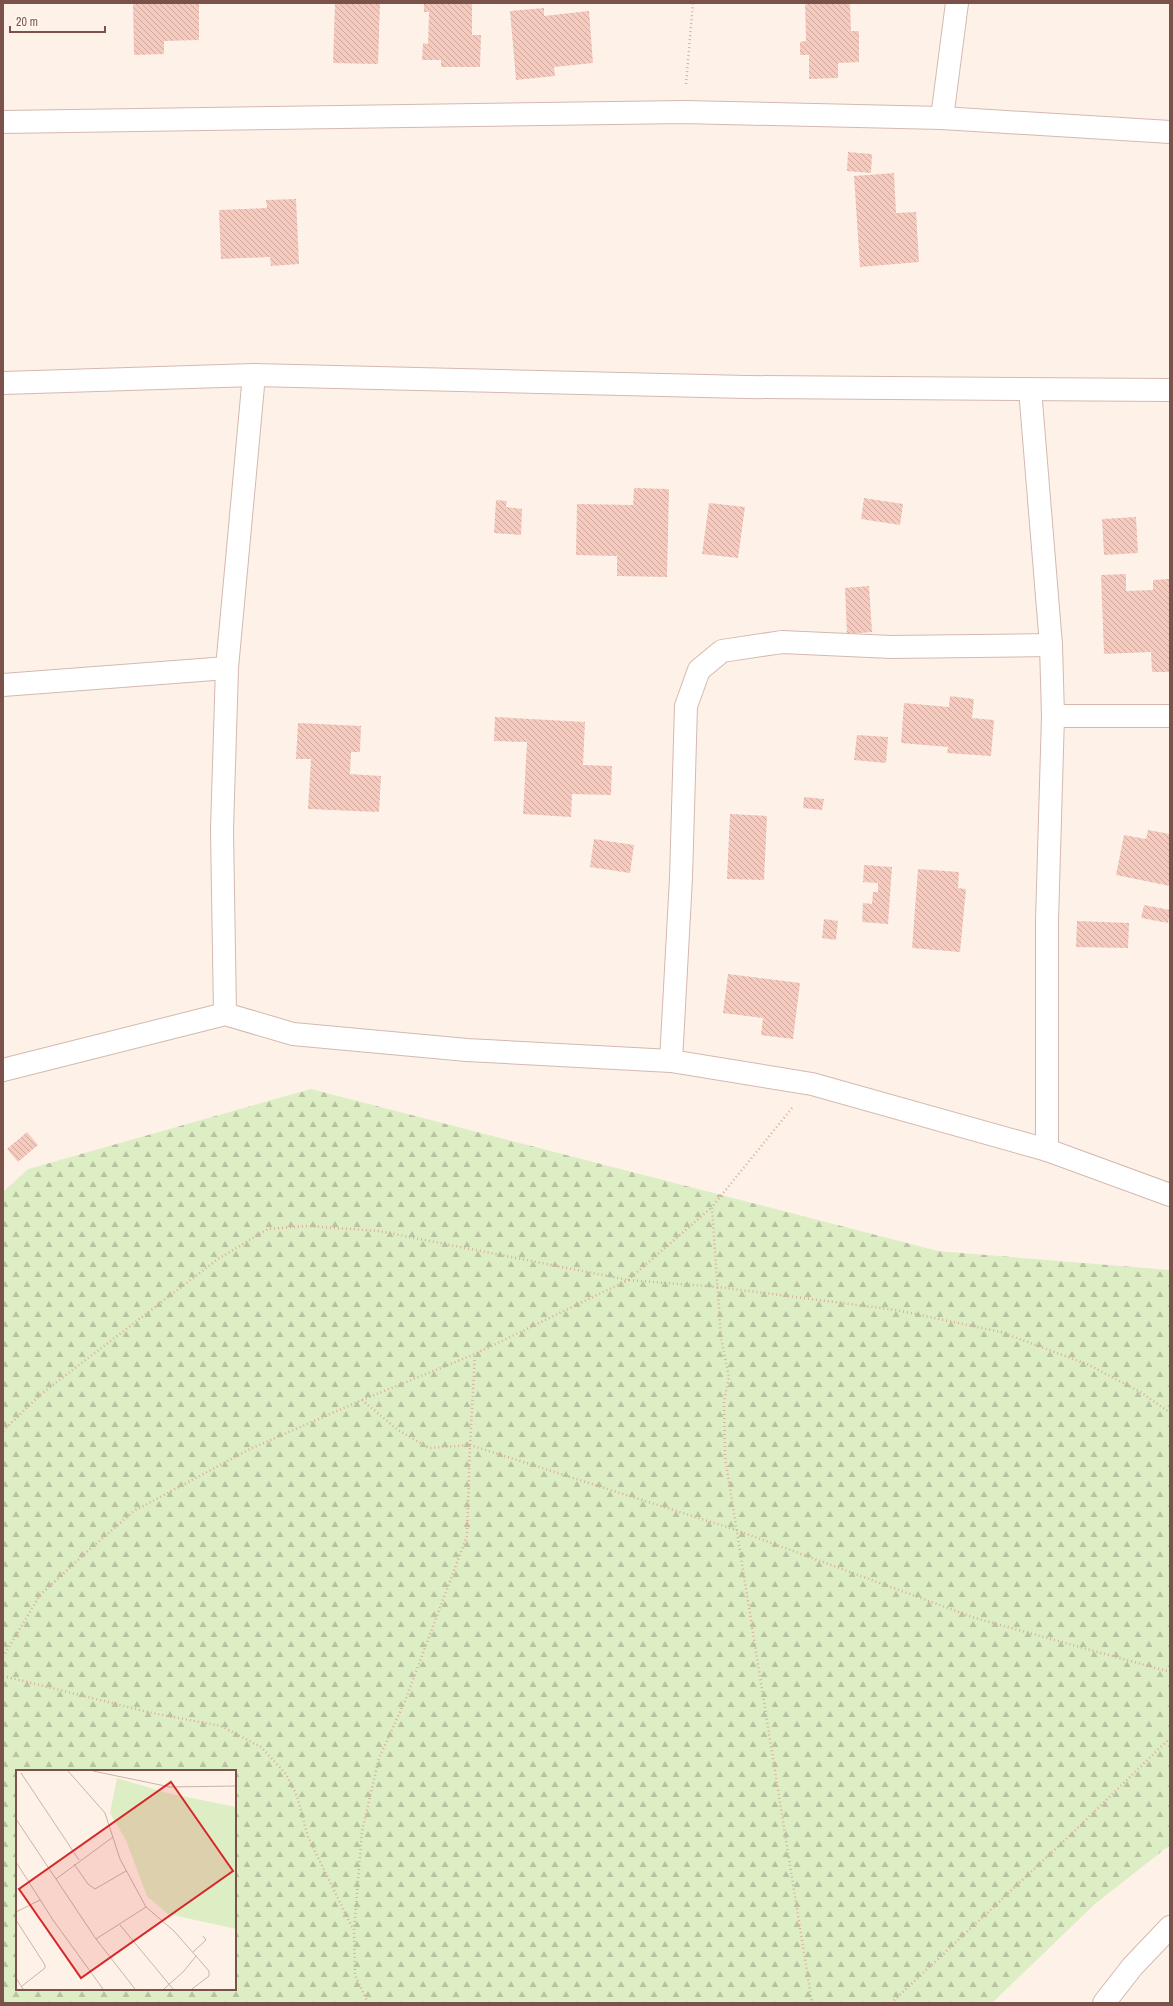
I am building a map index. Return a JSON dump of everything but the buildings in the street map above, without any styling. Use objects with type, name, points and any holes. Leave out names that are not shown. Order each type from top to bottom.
[{"type":"street","points":[[942,118],[957,3]]},
{"type":"street","points":[[3,122],[683,112],[942,118],[1170,132]]},
{"type":"street","points":[[225,1014],[222,830],[227,668],[254,375]]},
{"type":"street","points":[[3,383],[254,375],[746,387],[1170,390]]},
{"type":"street","points":[[1030,388],[1051,645],[1053,716],[1047,921],[1047,1150]]},
{"type":"street","points":[[671,1061],[681,878],[686,706],[699,670],[722,651],[782,642],[891,647],[1051,645]]},
{"type":"street","points":[[3,685],[227,668]]},
{"type":"street","points":[[1053,716],[1170,716]]},
{"type":"street","points":[[3,1070],[225,1014],[293,1034],[467,1050],[671,1061],[812,1084],[1047,1150],[1170,1195]]},
{"type":"street","points":[[1104,2003],[1132,1967],[1170,1927]]},
{"type":"path","points":[[683,112],[693,3]]},
{"type":"path","points":[[3,1657],[40,1595],[134,1511],[250,1449],[362,1400],[475,1354],[628,1280],[712,1207],[812,1084]]},
{"type":"path","points":[[712,1207],[721,1338],[729,1377],[724,1401],[725,1457],[812,2003]]},
{"type":"path","points":[[3,1431],[41,1394],[218,1259],[268,1229],[306,1226],[379,1231],[628,1280],[718,1287],[896,1310],[1001,1332],[1089,1365],[1142,1393],[1170,1413]]},
{"type":"path","points":[[368,2003],[355,1975],[354,1930],[362,1831],[379,1758],[405,1701],[467,1536],[475,1354]]},
{"type":"path","points":[[362,1400],[398,1430],[429,1448],[470,1446],[736,1530],[975,1618],[1170,1672]]},
{"type":"path","points":[[3,1676],[152,1713],[222,1726],[261,1747],[286,1774],[297,1796],[308,1837],[354,1930]]},
{"type":"path","points":[[891,2003],[1064,1841],[1170,1738]]},
{"type":"green space","points":[[311,1089],[938,1251],[1170,1270],[1170,1845],[1095,1904],[992,2003],[3,2003],[3,1192],[28,1169]]}]
